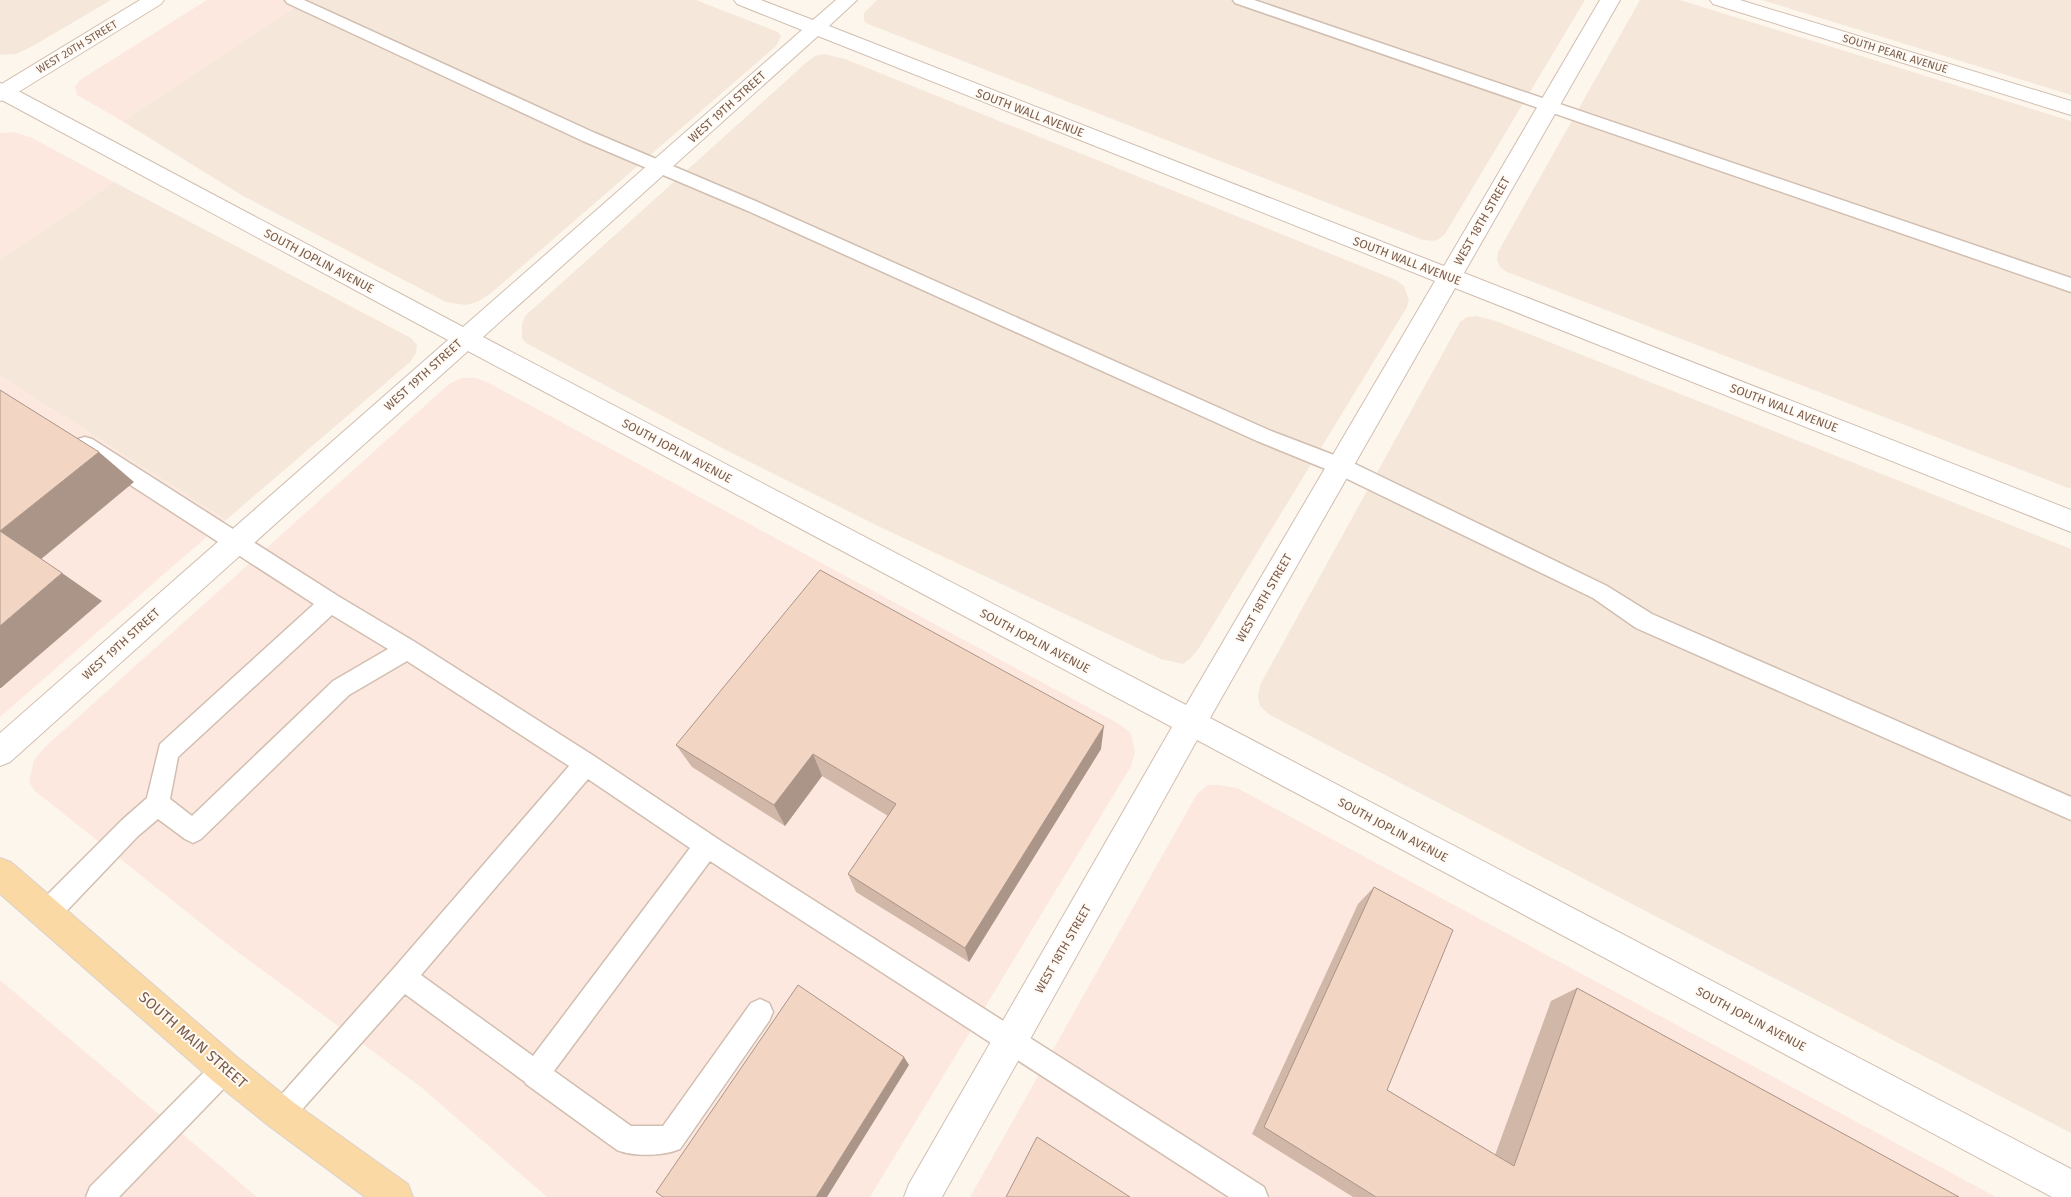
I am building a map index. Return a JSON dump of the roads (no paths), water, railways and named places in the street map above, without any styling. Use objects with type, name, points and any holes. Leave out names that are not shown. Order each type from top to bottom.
[{"type":"main road","name":"SOUTH MAIN STREET","points":[[0,873],[225,1069],[281,1114],[395,1197]]},
{"type":"street","name":"WEST 20TH STREET","points":[[1,92],[154,0]]},
{"type":"street","name":"SOUTH WALL AVENUE","points":[[744,0],[2071,521]]},
{"type":"street","name":"WEST 19TH STREET","points":[[0,752],[847,0]]},
{"type":"street","name":"WEST 18TH STREET","points":[[922,1197],[1191,724],[1610,0]]},
{"type":"street","name":"SOUTH PEARL AVENUE","points":[[1720,0],[2071,108]]},
{"type":"street","name":"SOUTH JOPLIN AVENUE","points":[[1,92],[1191,724],[2071,1188]]},
{"type":"lane","points":[[292,0],[589,137],[660,166],[1255,432],[1340,466],[1600,592],[1644,621],[1739,661],[2071,809]]},
{"type":"lane","points":[[1240,0],[2071,285]]},
{"type":"lane","points":[[66,433],[330,603],[407,649],[586,764],[707,845],[1254,1197]]},
{"type":"lane","points":[[47,913],[130,828],[157,804],[168,752],[330,603]]},
{"type":"lane","points":[[157,804],[193,831],[341,688],[407,649]]},
{"type":"lane","points":[[281,1114],[403,977],[586,764]]},
{"type":"lane","points":[[535,1075],[707,845]]},
{"type":"lane","points":[[403,977],[626,1140],[670,1139],[760,1012]]},
{"type":"lane","points":[[100,1197],[225,1069]]}]
